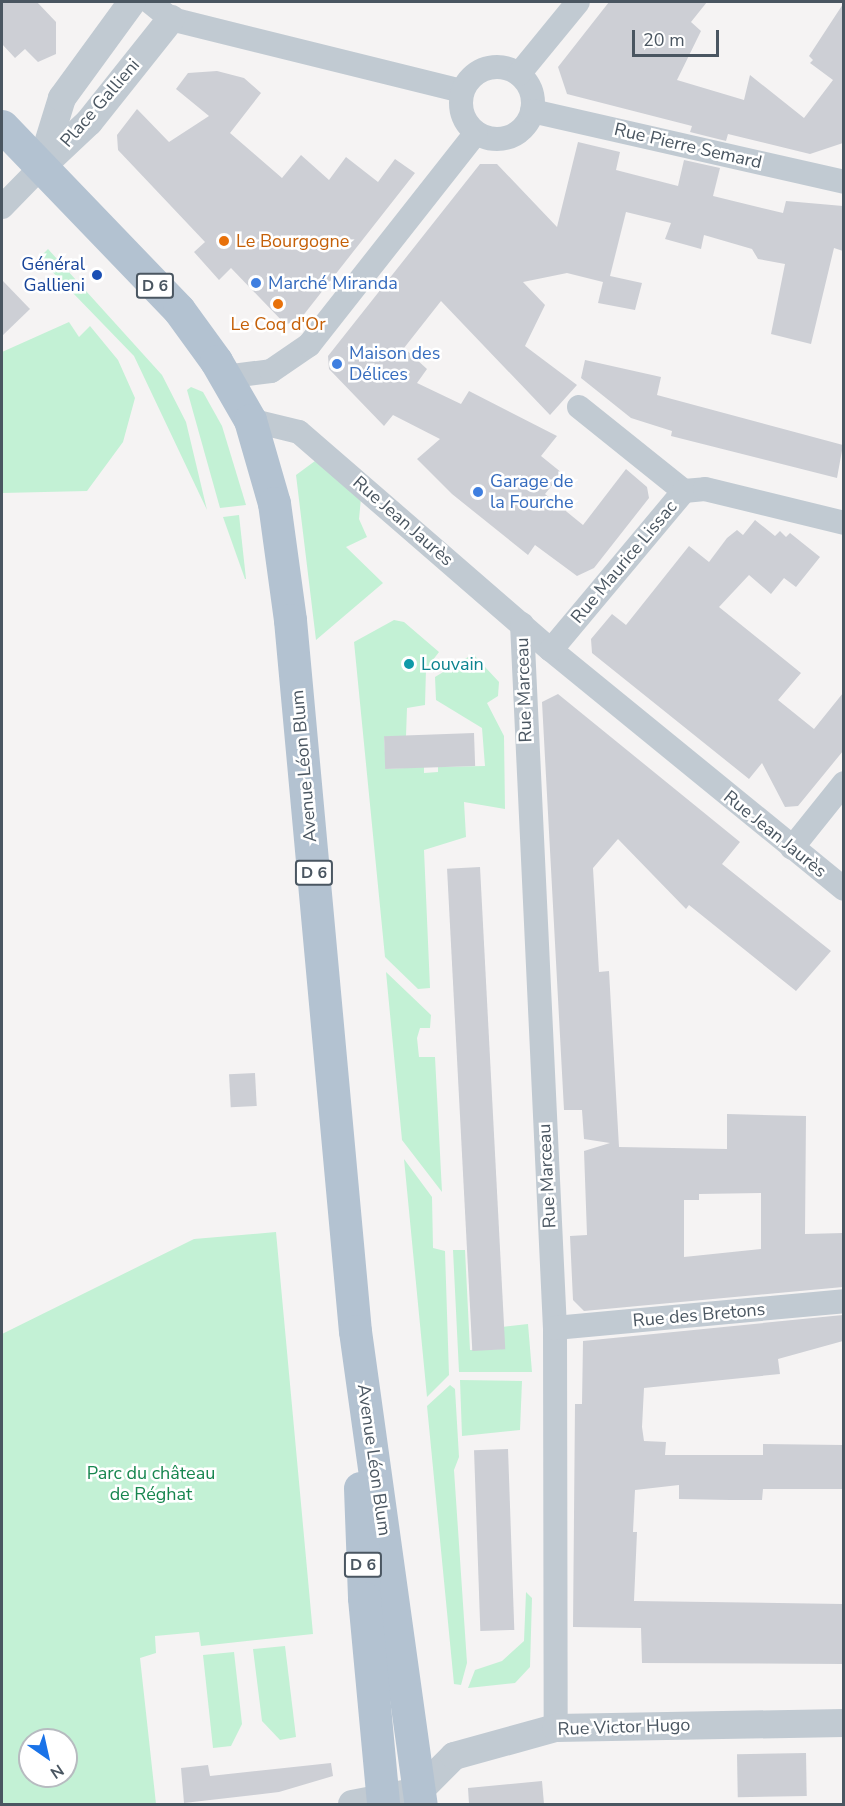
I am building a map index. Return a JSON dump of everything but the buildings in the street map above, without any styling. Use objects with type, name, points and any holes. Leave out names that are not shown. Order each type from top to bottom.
[{"type":"main road","name":"D 6","points":[[2,126],[179,310],[225,377],[250,420]]},
{"type":"main road","name":"Avenue Léon Blum","points":[[250,420],[274,503],[290,620],[355,1331],[420,1798]]},
{"type":"main road","name":"Avenue Léon Blum","points":[[355,1331],[372,1802]]},
{"type":"street","name":"Place Gallieni","points":[[40,168],[62,98],[132,2]]},
{"type":"street","points":[[519,74],[578,2]]},
{"type":"street","name":"Place Gallieni","points":[[40,168],[89,122],[169,7]]},
{"type":"street","points":[[169,7],[462,91]]},
{"type":"street","points":[[487,68],[519,74],[531,91],[532,111],[520,131],[498,140],[476,133],[461,114],[462,91],[476,72],[487,68]]},
{"type":"street","name":"Rue Pierre Semard","points":[[532,111],[840,176]]},
{"type":"street","points":[[225,377],[271,371],[309,345],[476,133]]},
{"type":"street","points":[[2,207],[40,168]]},
{"type":"street","points":[[579,407],[684,491]]},
{"type":"street","name":"Rue Jean Jaurès","points":[[250,420],[299,432],[551,650],[843,889]]},
{"type":"street","name":"Rue Maurice Lissac","points":[[551,650],[684,491],[705,489],[843,523]]},
{"type":"street","name":"Rue Marceau","points":[[522,624],[555,1328],[556,1728]]},
{"type":"street","points":[[792,848],[843,783]]},
{"type":"street","name":"Rue des Bretons","points":[[555,1328],[843,1301]]},
{"type":"street","name":"Rue Victor Hugo","points":[[420,1798],[454,1756],[556,1728],[843,1724]]},
{"type":"street","points":[[372,1802],[420,1798]]},
{"type":"green space","points":[[48,249],[162,375],[186,422],[207,510],[134,356],[39,258]]},
{"type":"green space","points":[[69,322],[79,337],[90,326],[118,360],[135,398],[123,442],[87,491],[2,493],[2,352]]},
{"type":"green space","points":[[191,387],[203,392],[222,426],[246,505],[220,508],[187,390]]},
{"type":"green space","points":[[315,461],[361,498],[359,519],[367,537],[346,547],[383,583],[316,640],[296,475]]},
{"type":"green space","points":[[239,515],[246,579],[223,517]]},
{"type":"green space","points":[[394,620],[404,622],[439,652],[426,669],[425,705],[407,708],[406,736],[384,737],[386,769],[424,767],[424,773],[438,772],[438,767],[485,766],[482,728],[436,700],[435,677],[473,654],[499,682],[498,696],[487,703],[504,736],[505,809],[464,802],[466,837],[424,850],[430,988],[418,989],[385,957],[354,642]]},
{"type":"green space","points":[[386,972],[431,1015],[430,1028],[420,1028],[417,1038],[419,1057],[435,1057],[442,1192],[402,1140]]},
{"type":"green space","points":[[404,1159],[432,1197],[433,1248],[445,1251],[449,1375],[427,1397]]},
{"type":"green space","name":"Parc du château de Réghat","points":[[276,1232],[313,1634],[201,1646],[199,1632],[155,1636],[156,1653],[140,1658],[156,1804],[2,1804],[2,1334],[194,1239]]},
{"type":"green space","points":[[453,1250],[465,1250],[470,1350],[502,1349],[502,1327],[528,1324],[532,1372],[459,1372]]},
{"type":"green space","points":[[460,1380],[522,1381],[520,1430],[462,1436]]},
{"type":"green space","points":[[450,1385],[455,1389],[459,1457],[454,1470],[467,1663],[461,1685],[454,1684],[427,1406]]},
{"type":"green space","points":[[526,1592],[532,1598],[530,1667],[515,1683],[468,1688],[475,1670],[502,1661],[524,1641]]},
{"type":"green space","points":[[285,1646],[296,1737],[280,1740],[262,1721],[253,1649]]},
{"type":"green space","points":[[234,1652],[242,1724],[231,1746],[213,1748],[203,1655]]},
{"type":"place","name":"Le Bourgogne","points":[[224,241]]},
{"type":"place","name":"Général Gallieni","points":[[97,275]]},
{"type":"place","name":"Marché Miranda","points":[[256,283]]},
{"type":"place","name":"Le Coq d'Or","points":[[278,304]]},
{"type":"place","name":"Maison des Délices","points":[[337,364]]},
{"type":"place","name":"Garage de la Fourche","points":[[478,492]]},
{"type":"place","name":"Louvain","points":[[409,664]]}]
